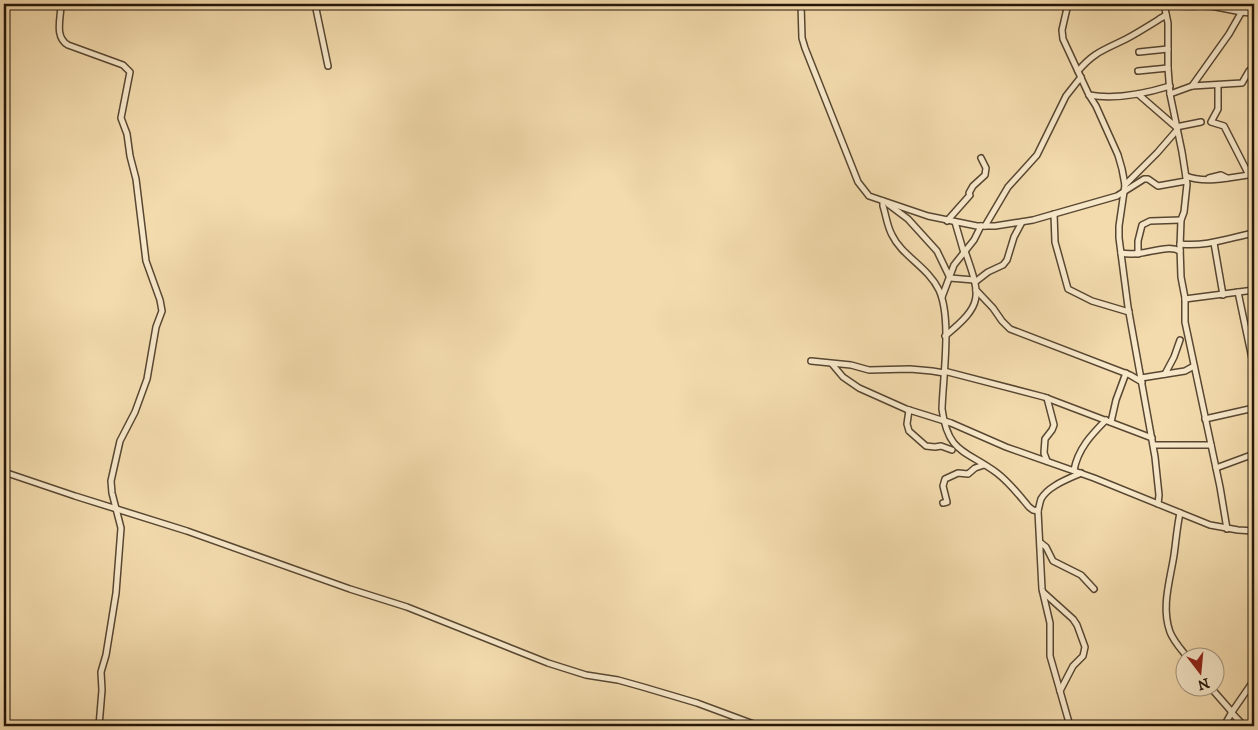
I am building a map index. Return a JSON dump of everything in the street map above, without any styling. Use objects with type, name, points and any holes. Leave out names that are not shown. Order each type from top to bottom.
[{"type":"street","points":[[61,4],[60,32],[63,42],[68,46],[123,65],[130,72],[121,118],[127,134],[136,179],[144,255],[162,308],[156,327],[147,379],[120,441],[111,481],[112,493],[121,528],[117,585],[106,655],[101,672],[102,690],[99,726]]},
{"type":"street","points":[[315,4],[328,66]]},
{"type":"street","points":[[801,4],[804,48],[856,177],[866,194],[947,221],[983,226],[1022,222],[1110,198],[1124,192],[1146,178],[1158,186],[1186,178],[1208,179],[1218,175],[1227,178],[1251,174],[1224,126],[1211,122],[1218,109],[1218,85]]},
{"type":"street","points":[[1068,4],[1062,30],[1063,39],[1118,155],[1125,184],[1119,226],[1120,253],[1154,445],[1159,495],[1158,504]]},
{"type":"street","points":[[1227,529],[1220,486],[1185,322],[1180,244],[1186,178],[1170,94],[1165,4],[1216,7],[1241,13],[1254,13]]},
{"type":"street","points":[[1192,86],[1229,34],[1241,13]]},
{"type":"street","points":[[1078,71],[1102,48],[1127,38],[1166,15]]},
{"type":"street","points":[[1139,52],[1168,49]]},
{"type":"street","points":[[1138,71],[1168,68]]},
{"type":"street","points":[[1170,94],[1192,86],[1242,83],[1248,71],[1254,76]]},
{"type":"street","points":[[942,297],[954,264],[974,240],[1008,187],[1036,156],[1066,96],[1081,77]]},
{"type":"street","points":[[1089,95],[1107,97],[1138,94],[1170,86]]},
{"type":"street","points":[[1138,94],[1177,128]]},
{"type":"street","points":[[1125,184],[1157,153],[1177,128],[1201,122]]},
{"type":"street","points":[[947,221],[970,195],[969,193],[973,186],[985,175],[986,168],[981,158]]},
{"type":"street","points":[[883,201],[908,219],[937,251],[950,278]]},
{"type":"street","points":[[883,201],[891,234],[898,245],[929,275],[942,297],[945,336],[942,404],[948,435],[956,447],[984,465],[1011,486],[1033,510],[1038,511]]},
{"type":"street","points":[[1054,214],[1055,242],[1068,290],[1092,301],[1129,312]]},
{"type":"street","points":[[1138,254],[1138,241],[1142,225],[1150,221],[1182,220]]},
{"type":"street","points":[[945,336],[971,311],[976,297],[974,281],[955,222]]},
{"type":"street","points":[[950,278],[974,281],[1003,265],[1007,260],[1014,237],[1022,222]]},
{"type":"street","points":[[1180,244],[1192,246],[1214,243],[1254,233]]},
{"type":"street","points":[[1214,243],[1223,295]]},
{"type":"street","points":[[1120,253],[1138,254],[1170,248],[1180,251]]},
{"type":"street","points":[[976,290],[994,308],[1002,322],[1010,330],[1141,380],[1185,371],[1194,366]]},
{"type":"street","points":[[1185,299],[1254,290]]},
{"type":"street","points":[[1238,292],[1252,349],[1254,368]]},
{"type":"street","points":[[1165,374],[1180,340]]},
{"type":"street","points":[[811,362],[851,365],[869,370],[910,369],[944,372],[976,378],[1047,398],[1152,438]]},
{"type":"street","points":[[832,364],[843,377],[859,388],[909,410],[944,420],[1006,447],[1082,473],[1210,525],[1227,529],[1254,530]]},
{"type":"street","points":[[1074,470],[1077,456],[1084,448],[1088,438],[1109,421],[1126,373]]},
{"type":"street","points":[[1047,398],[1054,425],[1045,439],[1044,452],[1047,460]]},
{"type":"street","points":[[1205,419],[1254,408]]},
{"type":"street","points":[[909,410],[906,424],[909,431],[926,446],[941,446],[952,450]]},
{"type":"street","points":[[1154,445],[1211,445]]},
{"type":"street","points":[[1216,468],[1254,454]]},
{"type":"street","points":[[943,503],[948,502],[943,486],[945,479],[958,473],[968,474],[975,468],[984,465]]},
{"type":"street","points":[[4,472],[187,531],[350,589],[407,607],[459,627],[478,637],[555,666],[586,675],[643,686],[760,726]]},
{"type":"street","points":[[1070,726],[1050,656],[1050,623],[1043,591],[1038,511],[1041,499],[1046,493],[1062,482],[1082,473]]},
{"type":"street","points":[[1180,513],[1173,563],[1166,591],[1168,626],[1174,641],[1180,648]]},
{"type":"street","points":[[1040,543],[1046,547],[1053,561],[1081,575],[1094,589]]},
{"type":"street","points":[[1043,591],[1073,619],[1081,633],[1085,647],[1083,656],[1073,666],[1060,692]]},
{"type":"street","points":[[1224,726],[1231,712],[1252,688],[1254,680]]},
{"type":"street","points":[[1219,698],[1244,726]]}]
